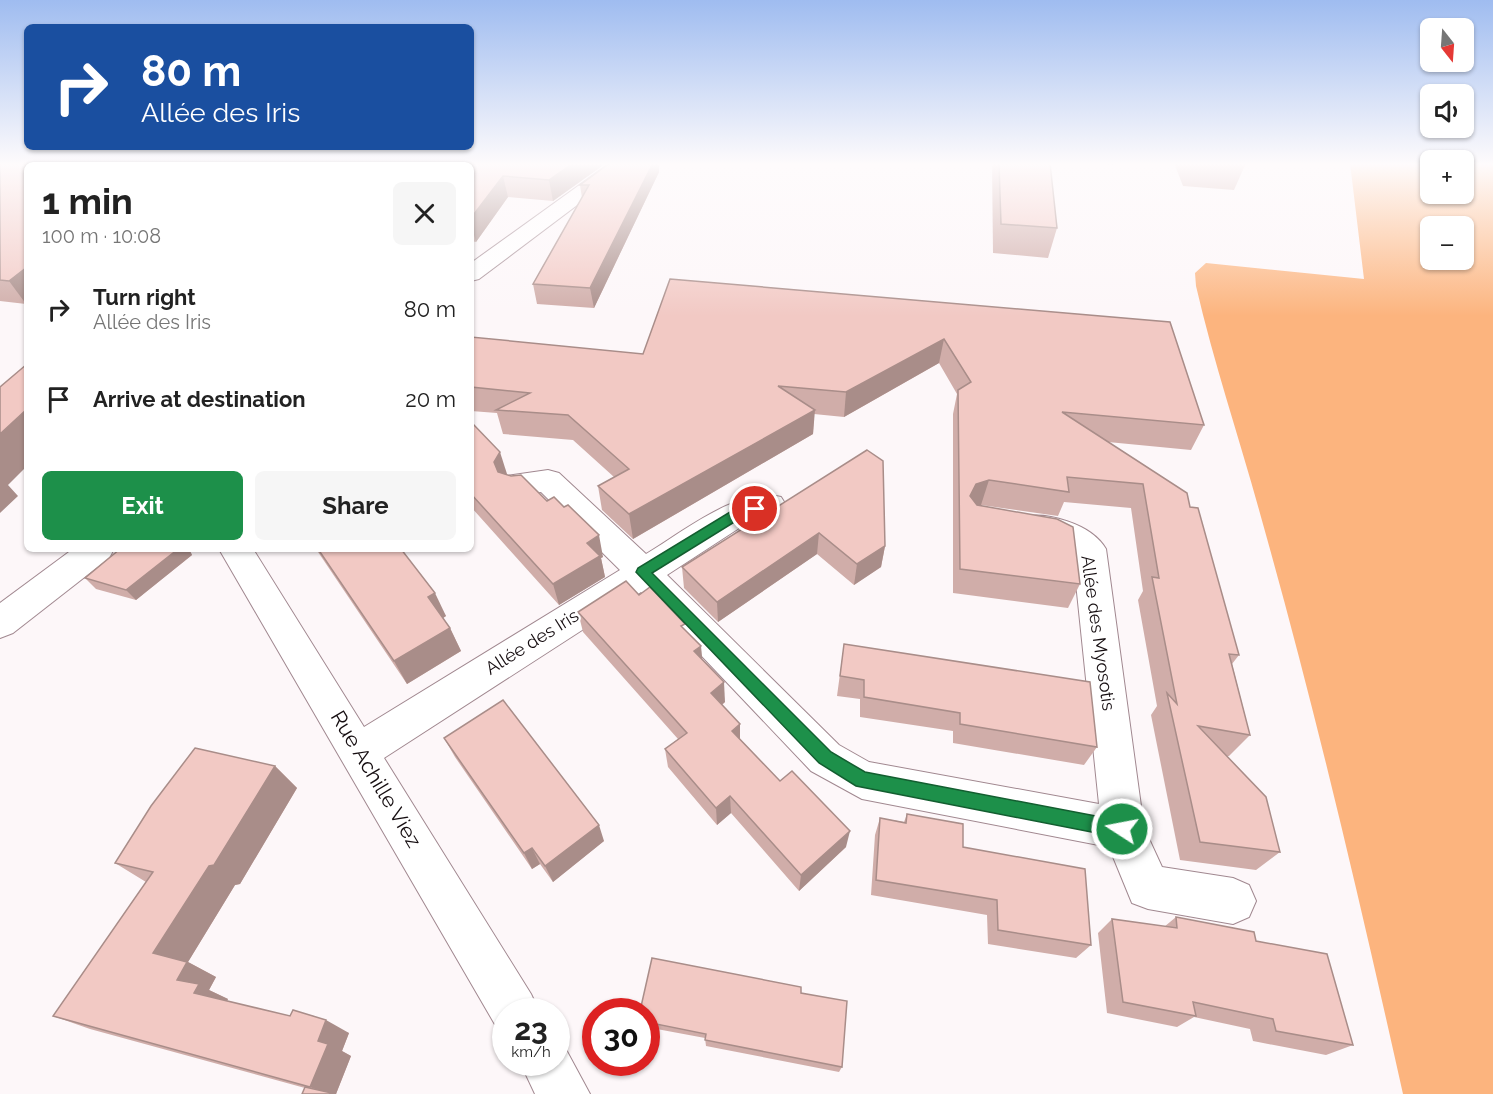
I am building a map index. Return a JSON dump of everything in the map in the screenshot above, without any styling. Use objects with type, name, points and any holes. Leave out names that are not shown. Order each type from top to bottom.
[{"type":"street","points":[[474,272],[553,214]]},
{"type":"street","points":[[518,484],[548,481],[643,572],[825,758],[862,780],[1122,829]]},
{"type":"street","name":"Allée des Iris","points":[[360,751],[740,512],[770,506]]},
{"type":"street","name":"Allée des Myosotis","points":[[992,521],[1058,530],[1076,537],[1089,549],[1122,829],[1148,887],[1233,901]]},
{"type":"street","points":[[7,611],[93,552]]},
{"type":"street","name":"Rue Achille Viez","points":[[238,552],[360,751],[506,998]]},
{"type":"street","points":[[553,1076],[564,1094]]},
{"type":"shaded area","points":[[1356,214],[1493,214],[1493,1094],[1403,1094],[1318,733],[1281,589],[1211,344],[1196,286],[1195,273],[1206,263],[1364,279]]},
{"type":"building","points":[[0,214],[24,214],[24,269],[9,281],[0,280]]},
{"type":"building","points":[[573,214],[627,214],[590,288],[533,284]]},
{"type":"building","points":[[1001,214],[1055,214],[1057,228],[1001,224]]},
{"type":"building","points":[[670,279],[1170,322],[1204,425],[1062,412],[1187,493],[1190,507],[1198,508],[1239,655],[1229,654],[1250,735],[1198,726],[1266,797],[1280,852],[1200,842],[1167,693],[1177,704],[1152,577],[1159,578],[1143,484],[1067,477],[1069,492],[989,480],[976,484],[970,496],[977,505],[1057,519],[1073,527],[1080,584],[960,569],[958,390],[971,382],[944,339],[846,392],[778,386],[815,410],[629,514],[598,486],[629,469],[568,415],[496,410],[530,393],[474,387],[474,337],[643,354]]},
{"type":"building","points":[[24,367],[24,412],[0,434],[0,387]]},
{"type":"building","points":[[474,425],[500,452],[494,462],[498,472],[511,476],[521,475],[547,501],[554,497],[564,507],[568,505],[599,535],[587,543],[600,556],[553,584],[474,497]]},
{"type":"building","points":[[867,450],[883,461],[885,546],[857,564],[819,533],[717,602],[682,567]]},
{"type":"building","points":[[116,552],[174,552],[126,590],[85,578]]},
{"type":"building","points":[[320,552],[403,552],[435,593],[428,597],[450,628],[394,661]]},
{"type":"building","points":[[626,581],[639,595],[650,587],[685,624],[681,626],[701,646],[694,651],[724,682],[711,693],[740,724],[732,731],[780,781],[792,771],[850,831],[801,875],[730,796],[716,808],[665,749],[687,733],[578,612]]},
{"type":"building","points":[[844,644],[1090,682],[1097,747],[960,724],[960,713],[864,697],[864,680],[840,676]]},
{"type":"building","points":[[503,700],[599,825],[545,866],[532,848],[524,853],[444,738]]},
{"type":"building","points":[[195,748],[275,766],[214,865],[209,866],[153,953],[187,962],[177,980],[199,984],[194,993],[290,1016],[293,1010],[326,1020],[318,1041],[328,1044],[310,1087],[53,1016],[153,872],[115,863],[151,806]]},
{"type":"building","points":[[907,814],[963,824],[963,847],[1085,869],[1091,945],[998,930],[997,900],[876,880],[880,818],[906,823]]},
{"type":"building","points":[[1176,917],[1254,932],[1256,941],[1327,954],[1353,1045],[1276,1031],[1273,1019],[1193,1002],[1196,1016],[1123,1002],[1112,919],[1177,928]]},
{"type":"building","points":[[652,958],[801,987],[801,993],[847,1001],[842,1067],[705,1040],[706,1034],[660,1025],[660,998],[643,998]]},
{"type":"building","points":[[305,1087],[336,1094],[302,1094]]},
{"type":"route","points":[[755,509],[740,512],[643,572],[825,758],[862,780],[1122,829]]}]
